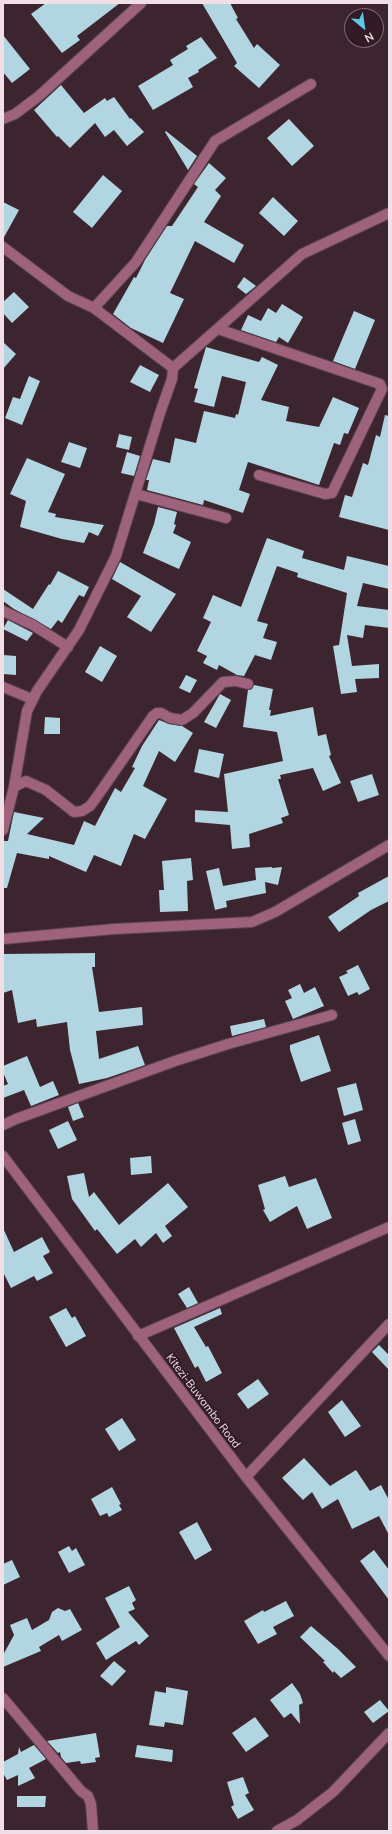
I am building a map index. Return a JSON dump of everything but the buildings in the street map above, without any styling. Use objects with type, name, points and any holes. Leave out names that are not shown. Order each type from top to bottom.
[{"type":"street","points":[[3,119],[15,114],[39,96],[141,3]]},
{"type":"street","points":[[94,308],[136,262],[215,141],[311,84]]},
{"type":"street","points":[[3,830],[14,787],[23,729],[32,699],[79,630],[116,556],[172,379],[173,368],[302,254],[389,213]]},
{"type":"street","points":[[3,247],[68,296],[94,308],[173,368]]},
{"type":"street","points":[[218,329],[380,384],[382,389],[332,493],[325,494],[259,474]]},
{"type":"street","points":[[136,494],[226,518]]},
{"type":"street","points":[[3,611],[33,625],[68,647]]},
{"type":"street","points":[[14,787],[26,781],[46,790],[74,812],[82,811],[90,806],[96,798],[153,716],[157,713],[161,713],[170,718],[182,720],[193,713],[223,682],[236,681],[248,684]]},
{"type":"street","points":[[3,687],[32,699]]},
{"type":"street","points":[[3,939],[114,928],[252,922],[275,912],[389,845]]},
{"type":"street","points":[[3,1125],[23,1116],[175,1061],[228,1044],[332,1015]]},
{"type":"street","name":"Kitezi-Buwambo Road","points":[[3,1156],[246,1477],[389,1656]]},
{"type":"street","points":[[138,1336],[389,1227]]},
{"type":"street","points":[[246,1477],[389,1324]]},
{"type":"street","points":[[3,1698],[81,1791],[88,1796],[91,1804],[94,1831]]},
{"type":"street","points":[[280,1830],[297,1820],[333,1792],[389,1733]]}]
